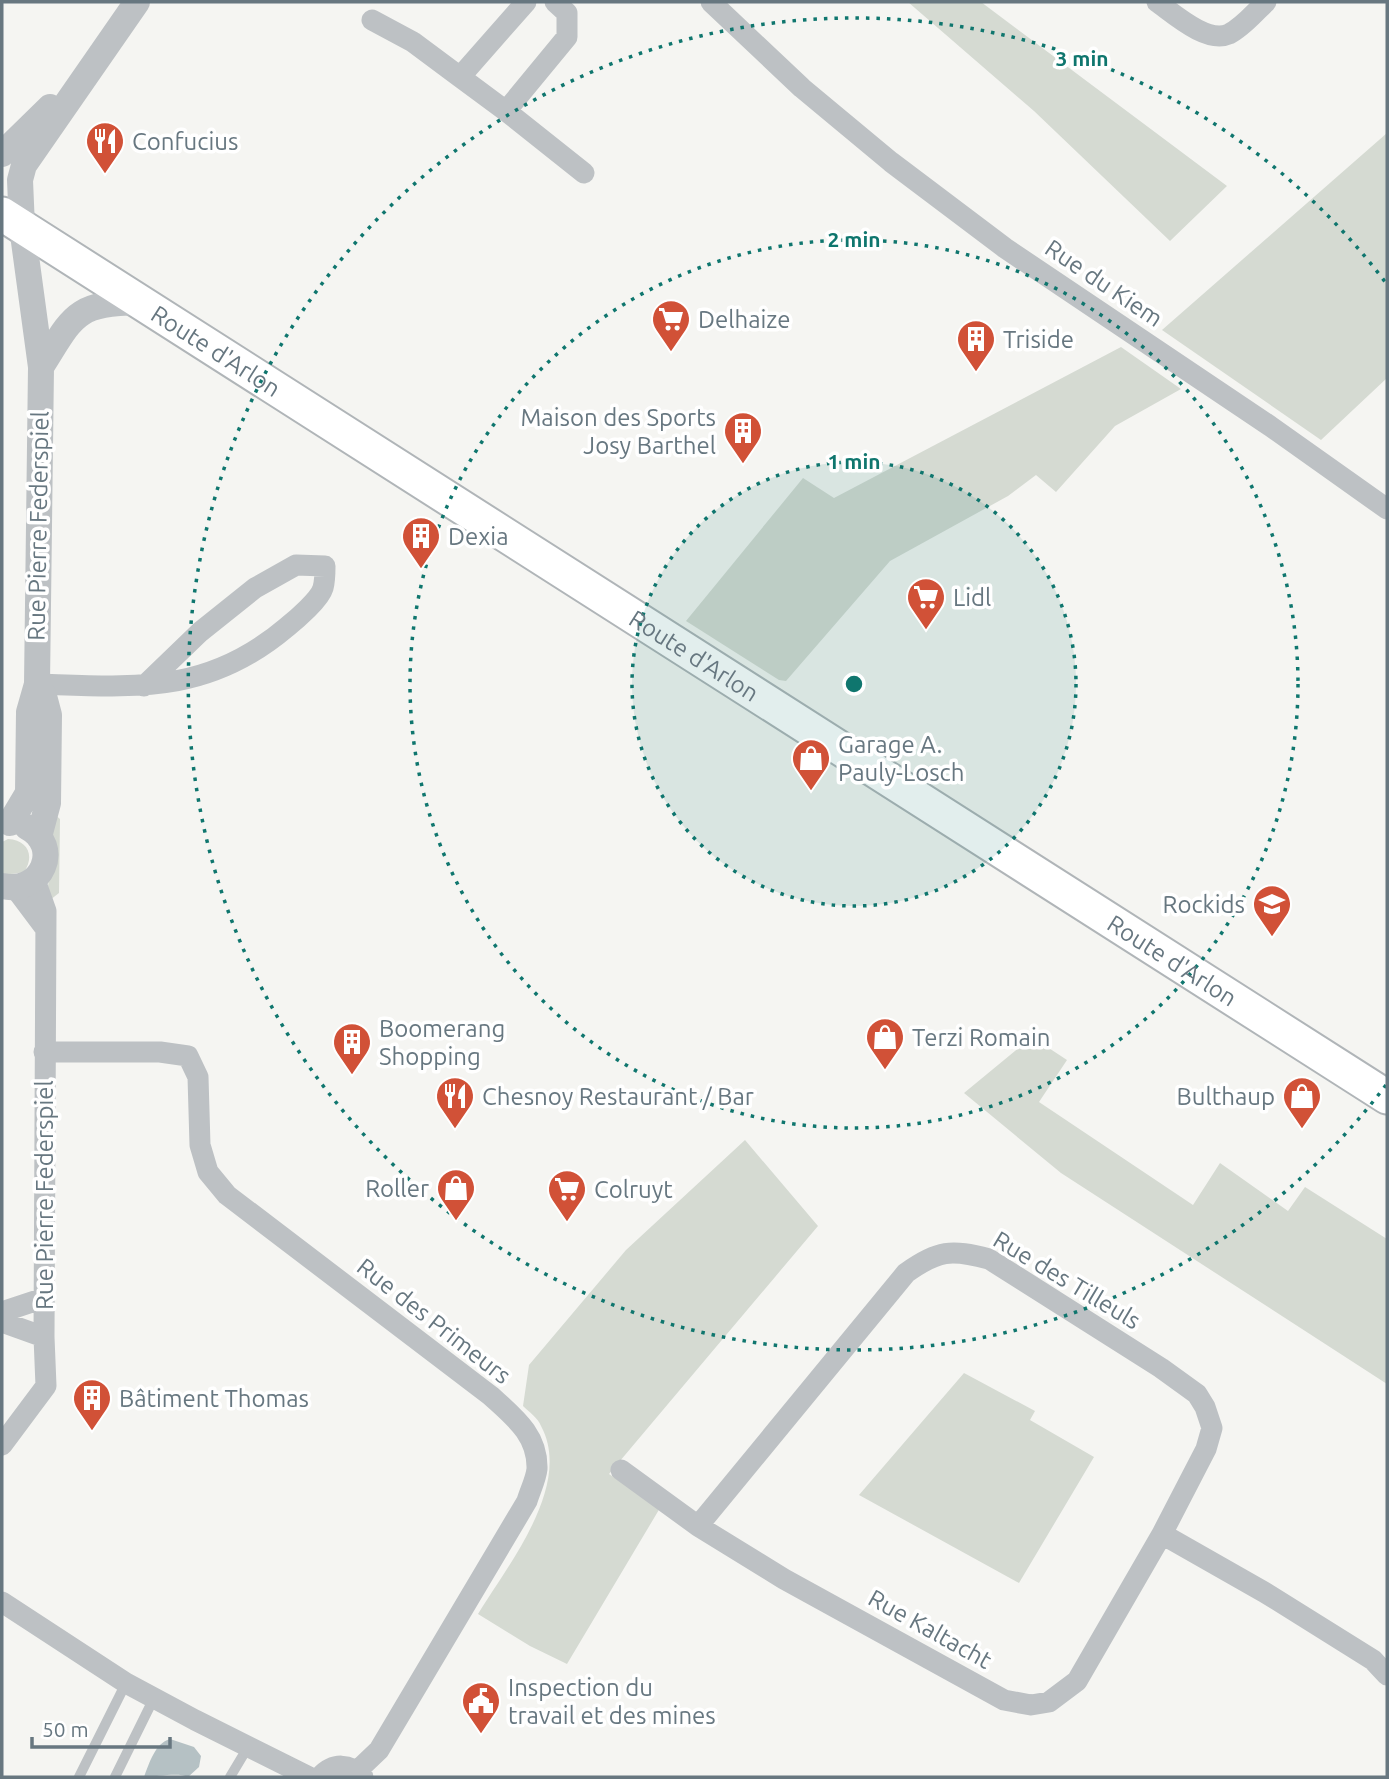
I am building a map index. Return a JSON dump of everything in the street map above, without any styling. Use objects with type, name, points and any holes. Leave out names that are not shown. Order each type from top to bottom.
[{"type":"main road","name":"Route d'Arlon","points":[[12,221],[1387,1097]]},
{"type":"street","points":[[2,154],[91,66],[137,2]]},
{"type":"street","points":[[460,77],[526,2]]},
{"type":"street","name":"Rue du Kiem","points":[[711,2],[802,88],[891,162],[1005,248],[1270,426],[1387,509]]},
{"type":"street","points":[[1157,2],[1199,32],[1225,36],[1242,26],[1266,2]]},
{"type":"street","points":[[506,111],[567,37],[567,6]]},
{"type":"street","points":[[372,20],[412,42],[584,173]]},
{"type":"street","name":"Rue Pierre Federspiel","points":[[6,824],[28,793],[29,712],[37,684],[41,367],[12,221],[24,165],[91,66]]},
{"type":"street","points":[[41,367],[69,323],[83,310],[107,303],[139,302]]},
{"type":"street","points":[[37,684],[144,685],[202,675],[233,664],[269,643],[298,618],[323,590],[325,566],[296,565],[255,588],[200,632],[144,685]]},
{"type":"street","name":"Rue Pierre Federspiel","points":[[37,684],[44,696],[49,715],[48,803],[39,836]]},
{"type":"street","points":[[6,824],[21,824],[31,829],[39,836],[44,847],[42,870],[17,885]]},
{"type":"street","name":"Rue Pierre Federspiel","points":[[2,1445],[46,1386],[46,911],[17,885]]},
{"type":"street","name":"Rue des Primeurs","points":[[44,1052],[160,1052],[188,1056],[198,1077],[200,1145],[205,1163],[208,1172],[227,1195],[491,1396],[519,1422],[534,1443],[537,1470],[527,1501],[379,1750],[360,1774],[347,1766],[338,1766],[330,1768],[320,1777]]},
{"type":"street","name":"Rue des Tilleuls","points":[[698,1526],[906,1273],[923,1260],[939,1254],[961,1252],[989,1259],[1161,1368],[1197,1394],[1212,1428],[1206,1450],[1162,1534]]},
{"type":"street","points":[[2,1312],[44,1298]]},
{"type":"street","points":[[2,1322],[44,1337]]},
{"type":"street","name":"Rue Kaltacht","points":[[621,1470],[698,1526],[784,1579],[1004,1700],[1031,1705],[1049,1702],[1077,1681],[1162,1534]]},
{"type":"street","points":[[1162,1534],[1275,1599],[1373,1660],[1387,1675]]},
{"type":"street","points":[[2,1602],[127,1683],[309,1777]]},
{"type":"lane","points":[[79,1777],[127,1683]]},
{"type":"lane","points":[[115,1777],[154,1698]]},
{"type":"lane","points":[[230,1777],[248,1747]]},
{"type":"shaded area","points":[[908,2],[981,2],[1227,186],[1170,241],[1034,111]]},
{"type":"shaded area","points":[[1387,133],[1387,378],[1321,440],[1162,330]]},
{"type":"shaded area","points":[[1121,347],[1181,389],[1115,426],[1056,492],[1036,475],[1008,496],[890,561],[786,681],[779,680],[686,621],[803,478],[834,498]]},
{"type":"shaded area","points":[[53,813],[60,819],[59,893],[50,900],[48,886],[53,848]]},
{"type":"shaded area","points":[[8,839],[20,842],[28,850],[29,860],[24,872],[5,875],[2,873],[2,842]]},
{"type":"shaded area","points":[[1032,1037],[1067,1060],[1039,1102],[1193,1205],[1220,1163],[1288,1211],[1305,1187],[1387,1239],[1387,1384],[1061,1173],[964,1093]]},
{"type":"shaded area","points":[[745,1140],[818,1226],[609,1474],[660,1508],[567,1664],[530,1646],[478,1614],[533,1524],[549,1473],[549,1449],[541,1426],[523,1406],[529,1365],[626,1250]]},
{"type":"shaded area","points":[[964,1373],[1035,1411],[1030,1420],[1094,1457],[1019,1583],[859,1495]]},
{"type":"shaded area","points":[[170,1739],[194,1747],[201,1756],[199,1767],[188,1777],[144,1777],[156,1749]]},
{"type":"place","name":"Confucius","points":[[105,175]]},
{"type":"place","name":"Delhaize","points":[[671,353]]},
{"type":"place","name":"Triside","points":[[976,373]]},
{"type":"place","name":"Maison des Sports Josy Barthel","points":[[743,465]]},
{"type":"place","name":"Dexia","points":[[421,570]]},
{"type":"place","name":"Lidl","points":[[926,631]]},
{"type":"place","name":"Garage A. Pauly-Losch","points":[[811,792]]},
{"type":"place","name":"Rockids","points":[[1272,938]]},
{"type":"place","name":"Terzi Romain","points":[[885,1071]]},
{"type":"place","name":"Boomerang Shopping","points":[[352,1076]]},
{"type":"place","name":"Chesnoy Restaurant / Bar","points":[[455,1130]]},
{"type":"place","name":"Bulthaup","points":[[1302,1130]]},
{"type":"place","name":"Roller","points":[[456,1222]]},
{"type":"place","name":"Colruyt","points":[[567,1223]]},
{"type":"place","name":"Bâtiment Thomas","points":[[92,1432]]},
{"type":"place","name":"Inspection du travail et des mines","points":[[481,1735]]}]
